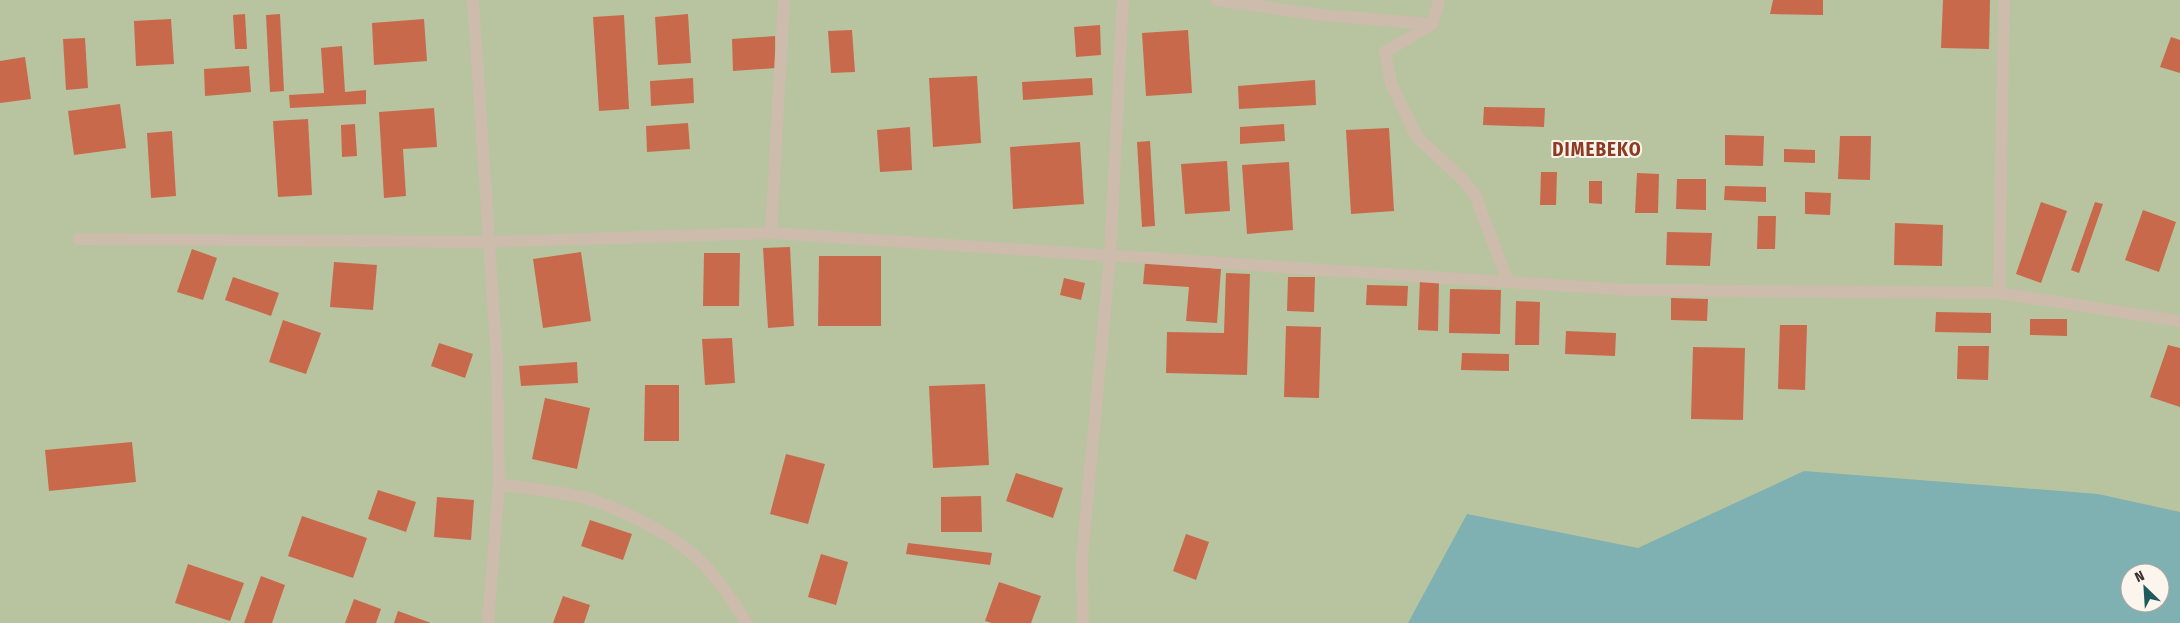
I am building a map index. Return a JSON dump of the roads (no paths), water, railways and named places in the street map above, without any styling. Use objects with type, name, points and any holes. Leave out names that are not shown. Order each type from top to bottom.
[{"type":"street","points":[[473,0],[497,362],[499,484],[488,623]]},
{"type":"street","points":[[771,233],[784,0]]},
{"type":"street","points":[[1083,623],[1082,557],[1110,256],[1123,0]]},
{"type":"street","points":[[1217,0],[1320,15],[1432,24]]},
{"type":"street","points":[[1439,0],[1432,24],[1385,52],[1391,84],[1417,137],[1463,180],[1475,195],[1508,282]]},
{"type":"street","points":[[1999,293],[2004,0]]},
{"type":"street","points":[[79,239],[488,242],[771,233],[1629,290],[1999,293],[2180,321]]},
{"type":"street","points":[[499,484],[589,498],[667,536],[696,557],[724,589],[747,623]]},
{"type":"water","points":[[1804,471],[2098,494],[2180,512],[2180,623],[1408,623],[1467,514],[1638,548]]},
{"type":"district","name":"DIMEBEKO","points":[[1597,149]]}]
